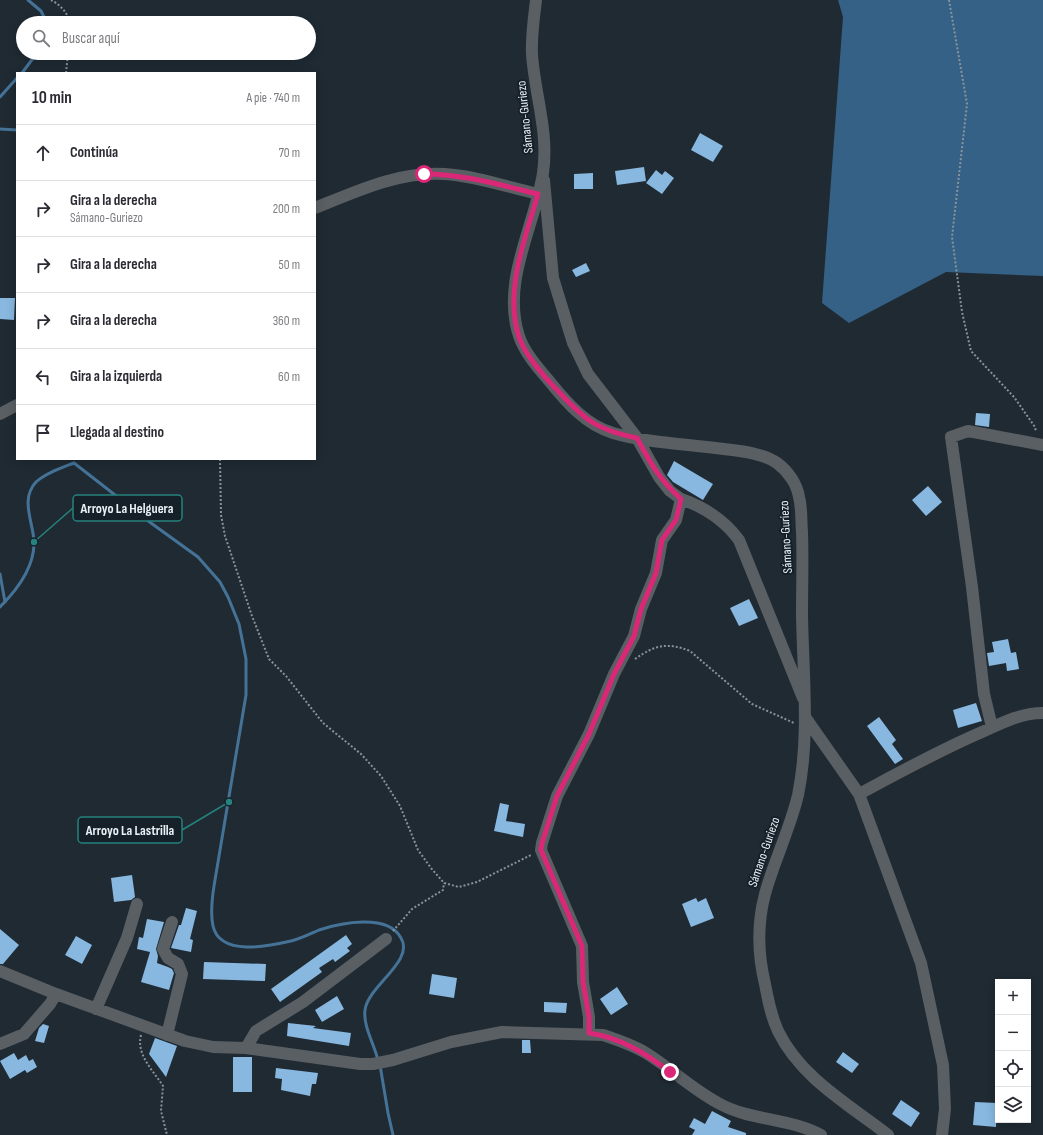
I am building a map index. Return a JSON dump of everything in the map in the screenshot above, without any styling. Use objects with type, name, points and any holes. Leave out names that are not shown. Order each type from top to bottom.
[{"type":"street","name":"Sámano-Guriezo","points":[[536,0],[532,55],[543,126],[544,153],[543,169],[538,194],[518,264],[514,298],[515,318],[519,338],[540,370],[580,415],[594,425],[612,433],[637,438],[756,455],[775,461],[796,484],[800,498],[801,523],[805,722],[801,776],[797,797],[764,898],[760,927],[762,971],[769,1004],[777,1029],[788,1048],[820,1084],[888,1135]]},
{"type":"street","points":[[543,169],[553,278],[563,316],[573,343],[588,374],[637,438],[659,477],[670,490],[681,499],[714,515],[731,529],[739,540],[804,702]]},
{"type":"street","points":[[316,208],[376,183],[424,174],[445,174],[466,177],[538,194]]},
{"type":"street","points":[[0,414],[16,406]]},
{"type":"street","points":[[992,727],[984,694],[972,587],[951,437],[968,431],[1041,445]]},
{"type":"street","points":[[589,1033],[589,1017],[583,982],[582,946],[541,850],[542,843],[557,796],[589,734],[614,674],[634,636],[641,609],[656,573],[662,540],[676,520],[681,499]]},
{"type":"street","points":[[859,794],[957,742],[1019,716],[1043,714]]},
{"type":"street","points":[[805,722],[859,794],[921,963],[943,1065],[945,1109],[942,1135]]},
{"type":"street","points":[[96,1009],[127,938],[137,904]]},
{"type":"street","points":[[167,1035],[182,974],[178,964],[168,958],[163,949],[172,922]]},
{"type":"street","points":[[246,1048],[256,1031],[303,1002],[386,939]]},
{"type":"street","points":[[0,971],[56,994],[185,1041],[212,1046],[246,1048],[373,1064],[393,1060],[451,1042],[502,1032],[589,1033],[619,1040],[646,1053],[693,1089],[722,1105],[746,1115],[798,1126],[821,1135]]},
{"type":"street","points":[[0,1044],[24,1034],[50,1004],[56,994]]},
{"type":"path","points":[[51,0],[59,5],[67,16]]},
{"type":"path","points":[[949,0],[966,104],[952,237],[962,312],[971,351],[1014,397],[1035,427],[1041,445]]},
{"type":"path","points":[[66,72],[67,60]]},
{"type":"path","points":[[220,460],[221,515],[225,536],[250,610],[269,659],[286,676],[323,723],[361,754],[381,776],[400,806],[418,850],[444,883],[459,887],[477,882],[541,850]]},
{"type":"path","points":[[634,660],[650,649],[661,646],[679,646],[690,651],[752,704],[788,722],[805,722]]},
{"type":"path","points":[[399,925],[412,909],[443,890],[444,883]]},
{"type":"path","points":[[144,1027],[139,1042],[141,1054],[163,1086],[161,1111],[167,1135]]},
{"type":"shaded area","points":[[838,0],[1043,0],[1043,276],[946,272],[849,323],[822,303],[843,17]]},
{"type":"building","points":[[700,133],[723,146],[713,162],[691,150]]},
{"type":"building","points":[[644,167],[646,181],[617,185],[615,171]]},
{"type":"building","points":[[656,170],[662,175],[665,171],[674,178],[662,194],[646,183]]},
{"type":"building","points":[[593,173],[593,189],[574,189],[574,174]]},
{"type":"building","points":[[586,263],[590,271],[576,277],[572,270]]},
{"type":"building","points":[[0,298],[15,298],[14,320],[0,319]]},
{"type":"building","points":[[976,413],[990,414],[989,427],[975,425]]},
{"type":"building","points":[[674,461],[713,484],[703,500],[673,482],[667,475]]},
{"type":"building","points":[[928,486],[942,502],[926,516],[912,500]]},
{"type":"building","points":[[749,599],[758,618],[739,626],[730,608]]},
{"type":"building","points":[[1008,639],[1011,653],[1016,652],[1019,669],[1007,671],[1006,663],[989,666],[987,653],[994,652],[992,642]]},
{"type":"building","points":[[976,703],[982,721],[958,728],[953,710]]},
{"type":"building","points":[[879,717],[896,740],[892,744],[903,759],[895,764],[867,726]]},
{"type":"building","points":[[500,803],[509,805],[506,821],[525,824],[523,837],[494,831]]},
{"type":"building","points":[[132,875],[135,897],[131,900],[114,902],[111,878]]},
{"type":"building","points":[[696,898],[698,902],[706,898],[714,918],[691,927],[682,904]]},
{"type":"building","points":[[186,908],[197,911],[190,939],[193,940],[191,952],[171,948],[179,925],[181,925]]},
{"type":"building","points":[[147,919],[164,922],[156,949],[158,956],[157,963],[172,969],[174,973],[169,990],[141,982],[150,952],[137,949],[139,937],[143,938]]},
{"type":"building","points":[[0,929],[19,945],[3,964],[0,964]]},
{"type":"building","points":[[346,935],[352,944],[347,948],[350,951],[335,962],[333,959],[319,968],[322,972],[280,1002],[271,989]]},
{"type":"building","points":[[76,936],[92,945],[82,964],[65,955]]},
{"type":"building","points":[[204,962],[266,964],[265,981],[203,979]]},
{"type":"building","points":[[432,974],[457,978],[454,998],[429,994]]},
{"type":"building","points":[[617,987],[628,1004],[611,1015],[600,999]]},
{"type":"building","points":[[337,996],[344,1009],[322,1022],[315,1010]]},
{"type":"building","points":[[544,1002],[567,1003],[566,1013],[544,1012]]},
{"type":"building","points":[[288,1023],[316,1026],[313,1028],[351,1033],[349,1046],[287,1036]]},
{"type":"building","points":[[43,1024],[49,1026],[44,1043],[35,1041],[39,1028]]},
{"type":"building","points":[[155,1038],[177,1046],[166,1077],[149,1054]]},
{"type":"building","points":[[522,1040],[530,1040],[531,1053],[522,1053]]},
{"type":"building","points":[[843,1052],[859,1064],[852,1073],[836,1062]]},
{"type":"building","points":[[14,1053],[18,1060],[26,1055],[29,1061],[33,1059],[37,1067],[27,1073],[25,1070],[10,1079],[0,1061]]},
{"type":"building","points":[[233,1057],[252,1057],[252,1092],[233,1092]]},
{"type":"building","points":[[276,1068],[318,1073],[316,1084],[312,1084],[310,1096],[281,1090],[282,1079],[275,1078]]},
{"type":"building","points":[[901,1100],[920,1113],[911,1127],[892,1114]]},
{"type":"building","points":[[975,1102],[995,1103],[996,1127],[973,1125]]},
{"type":"building","points":[[712,1111],[731,1121],[728,1127],[746,1133],[746,1135],[692,1135],[695,1130],[689,1127],[694,1118],[705,1124]]},
{"type":"waterway","points":[[28,0],[41,11],[44,16]]},
{"type":"waterway","points":[[23,72],[32,60]]},
{"type":"waterway","points":[[0,97],[16,79]]},
{"type":"waterway","points":[[0,129],[16,130]]},
{"type":"waterway","points":[[74,463],[151,523],[198,557],[220,582],[239,624],[246,659],[246,695],[211,911],[213,926],[217,936],[225,942],[235,946],[258,947],[291,941],[328,927],[351,923],[375,923],[386,925],[395,930],[401,938],[404,947],[402,956],[397,965],[374,992],[368,1001],[365,1010],[367,1029],[378,1060]]},
{"type":"waterway","points":[[0,607],[18,586],[32,560],[34,541],[28,503],[31,489],[36,482],[44,476],[74,463]]},
{"type":"waterway","points":[[0,574],[5,602]]},
{"type":"waterway","points":[[380,1065],[393,1135]]},
{"type":"place","name":"Arroyo La Helguera","points":[[34,542]]},
{"type":"place","name":"Arroyo La Lastrilla","points":[[229,802]]},
{"type":"route","points":[[424,174],[445,174],[466,177],[538,194],[518,264],[514,298],[515,318],[519,338],[528,354],[540,370],[580,415],[594,425],[612,433],[637,438],[659,477],[670,490],[681,499],[676,520],[662,540],[656,573],[647,598],[641,609],[634,636],[614,674],[589,734],[557,796],[548,822],[541,850],[582,946],[583,982],[589,1017],[589,1033],[603,1035],[619,1040],[646,1053],[670,1072]]}]
